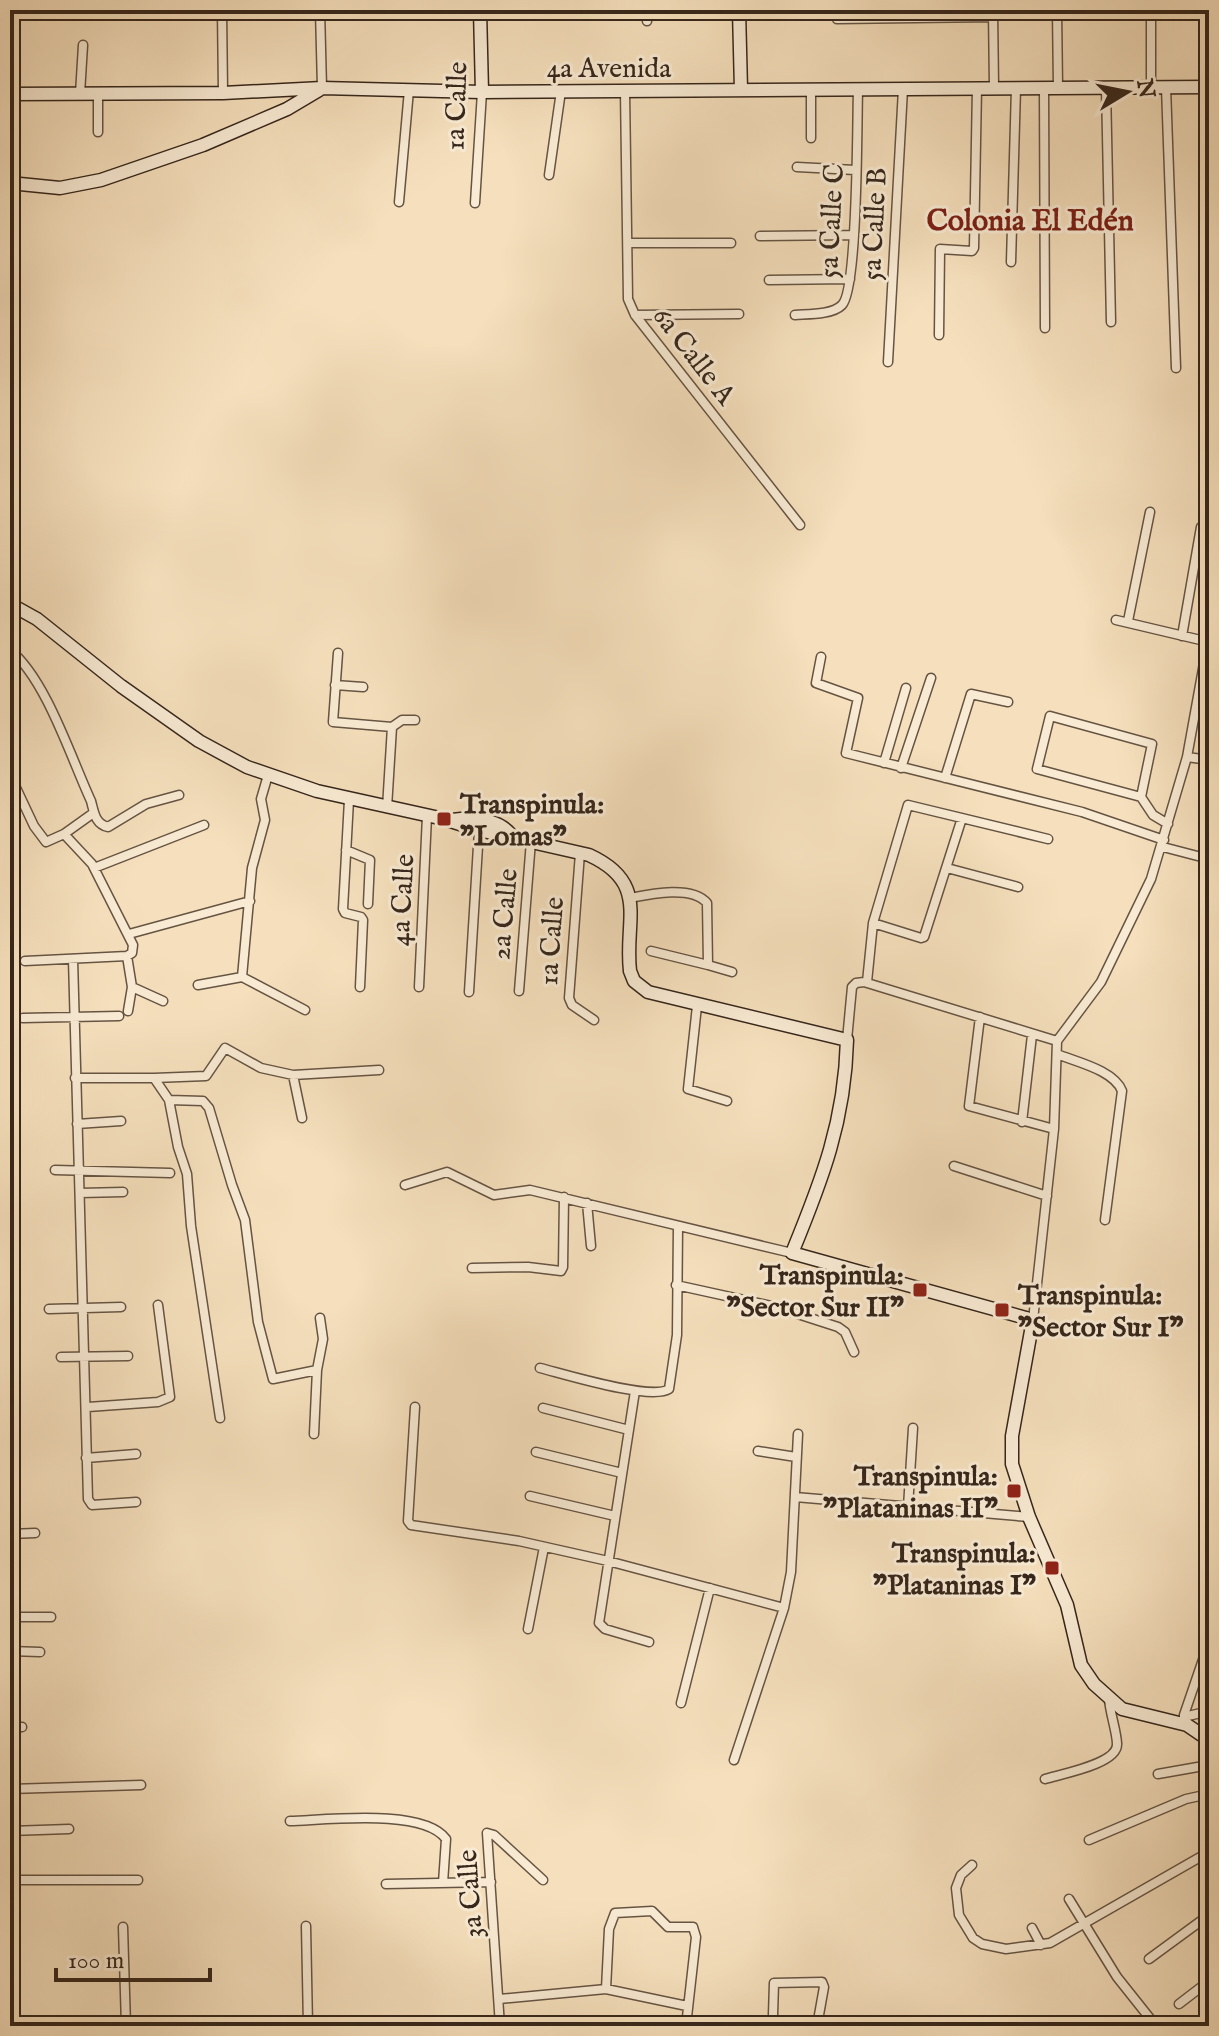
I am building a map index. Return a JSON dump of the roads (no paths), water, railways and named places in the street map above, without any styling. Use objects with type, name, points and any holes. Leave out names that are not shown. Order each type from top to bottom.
[{"type":"street","points":[[222,10],[223,93]]},
{"type":"street","points":[[10,183],[60,188],[101,180],[203,145],[287,109],[322,88],[320,10]]},
{"type":"street","name":"1a Calle","points":[[475,203],[482,92],[480,10]]},
{"type":"street","points":[[647,10],[647,21]]},
{"type":"street","points":[[739,10],[741,90]]},
{"type":"street","points":[[1045,328],[1051,88],[1057,10]]},
{"type":"street","points":[[1151,10],[1151,87]]},
{"type":"street","points":[[837,19],[993,14],[994,88]]},
{"type":"street","points":[[80,94],[83,45]]},
{"type":"street","points":[[1166,87],[1176,368]]},
{"type":"street","name":"4a Avenida","points":[[10,94],[223,93],[322,88],[482,92],[1209,87]]},
{"type":"street","points":[[939,335],[939,250],[972,251],[974,248],[977,88]]},
{"type":"street","points":[[1011,262],[1016,88]]},
{"type":"street","points":[[1106,88],[1111,322]]},
{"type":"street","name":"5a Calle C","points":[[795,315],[838,308],[848,294],[858,89]]},
{"type":"street","name":"5a Calle B","points":[[888,362],[903,89]]},
{"type":"street","points":[[399,202],[409,90]]},
{"type":"street","points":[[811,90],[811,138]]},
{"type":"street","points":[[549,175],[561,91]]},
{"type":"street","name":"6a Calle A","points":[[625,91],[629,243],[627,299],[635,315],[800,525]]},
{"type":"street","points":[[98,94],[98,132]]},
{"type":"street","points":[[797,167],[855,170]]},
{"type":"street","points":[[760,236],[853,235]]},
{"type":"street","points":[[629,243],[731,243]]},
{"type":"street","points":[[769,280],[850,279]]},
{"type":"street","points":[[635,315],[739,314]]},
{"type":"street","points":[[1128,621],[1150,512]]},
{"type":"street","points":[[1182,636],[1201,527]]},
{"type":"street","points":[[10,604],[37,619],[121,686],[199,741],[232,760],[268,775],[349,800],[449,820],[580,853],[613,868],[625,883],[630,898],[629,965],[634,981],[659,997],[847,1040]]},
{"type":"street","points":[[1116,620],[1209,642],[1187,757],[1163,844],[1132,920],[1101,982],[1057,1041],[1054,1129],[1043,1249],[1011,1447],[1012,1464],[1029,1517],[1063,1593],[1081,1665],[1094,1684],[1122,1709],[1183,1720],[1209,1740]]},
{"type":"street","points":[[10,650],[26,666],[38,686],[91,801],[92,814],[107,827],[146,804],[179,795]]},
{"type":"street","points":[[338,653],[332,717],[335,723],[392,727],[402,720],[415,720]]},
{"type":"street","points":[[821,657],[816,683],[858,698],[845,752],[1082,812],[1209,859]]},
{"type":"street","points":[[901,768],[931,678]]},
{"type":"street","points":[[335,685],[363,687]]},
{"type":"street","points":[[884,763],[906,688]]},
{"type":"street","points":[[945,778],[971,693],[1008,702]]},
{"type":"street","points":[[1141,797],[1152,744],[1050,716],[1037,769],[1141,797],[1153,815],[1168,824]]},
{"type":"street","points":[[387,808],[392,727]]},
{"type":"street","points":[[1187,757],[1209,760]]},
{"type":"street","points":[[10,775],[42,840],[51,842],[92,814]]},
{"type":"street","points":[[242,977],[255,853],[265,820],[261,799],[268,775]]},
{"type":"street","points":[[349,800],[343,911],[363,920],[360,987]]},
{"type":"street","points":[[867,982],[873,923],[907,806],[913,804],[1048,839]]},
{"type":"street","name":"4a Calle","points":[[419,987],[427,816]]},
{"type":"street","points":[[873,923],[923,937],[962,818]]},
{"type":"street","points":[[449,820],[480,819],[502,826],[512,836]]},
{"type":"street","points":[[94,868],[204,825]]},
{"type":"street","points":[[469,992],[479,830]]},
{"type":"street","points":[[25,961],[127,956],[134,948],[85,853],[64,834]]},
{"type":"street","name":"2a Calle","points":[[519,991],[531,841]]},
{"type":"street","points":[[346,850],[370,860],[368,904]]},
{"type":"street","name":"1a Calle","points":[[580,853],[569,998],[572,1005],[594,1020]]},
{"type":"street","points":[[947,868],[1018,887]]},
{"type":"street","points":[[630,898],[672,891],[704,899],[707,905],[708,965]]},
{"type":"street","points":[[129,934],[250,901]]},
{"type":"street","points":[[651,951],[732,972]]},
{"type":"street","points":[[23,1018],[123,1014],[132,987],[127,956]]},
{"type":"street","points":[[73,959],[88,1407],[86,1458],[90,1505],[136,1502]]},
{"type":"street","points":[[198,985],[242,977],[305,1010]]},
{"type":"street","points":[[792,1253],[830,1156],[843,1093],[852,987],[856,983],[867,982],[1057,1041]]},
{"type":"street","points":[[132,987],[163,1001]]},
{"type":"street","points":[[697,1006],[688,1087],[727,1101]]},
{"type":"street","points":[[980,1017],[969,1106],[1054,1129]]},
{"type":"street","points":[[1022,1122],[1032,1035]]},
{"type":"street","points":[[75,1078],[206,1076],[225,1048],[261,1068],[293,1075],[379,1070]]},
{"type":"street","points":[[1057,1054],[1110,1076],[1119,1082],[1122,1091],[1105,1220]]},
{"type":"street","points":[[293,1075],[302,1118]]},
{"type":"street","points":[[154,1078],[169,1100],[187,1174],[191,1226],[220,1418]]},
{"type":"street","points":[[169,1100],[203,1101],[209,1108],[245,1220],[258,1322],[273,1379],[317,1370]]},
{"type":"street","points":[[77,1124],[121,1121]]},
{"type":"street","points":[[954,1166],[1047,1196]]},
{"type":"street","points":[[55,1170],[170,1173]]},
{"type":"street","points":[[405,1185],[445,1172],[494,1195],[527,1189],[792,1253],[1033,1320]]},
{"type":"street","points":[[80,1193],[123,1192]]},
{"type":"street","points":[[472,1268],[528,1267],[561,1271],[564,1197]]},
{"type":"street","points":[[587,1203],[591,1246]]},
{"type":"street","points":[[540,1368],[635,1391],[661,1393],[669,1389],[677,1335],[678,1226]]},
{"type":"street","points":[[676,1285],[776,1307],[838,1327],[845,1332],[854,1352]]},
{"type":"street","points":[[88,1407],[158,1402],[170,1397],[158,1305]]},
{"type":"street","points":[[49,1309],[121,1307]]},
{"type":"street","points":[[314,1434],[317,1370],[323,1339],[320,1318]]},
{"type":"street","points":[[61,1357],[128,1356]]},
{"type":"street","points":[[635,1391],[600,1625],[649,1642]]},
{"type":"street","points":[[415,1407],[410,1524],[494,1536],[608,1561],[784,1608]]},
{"type":"street","points":[[543,1408],[629,1430]]},
{"type":"street","points":[[908,1507],[913,1428]]},
{"type":"street","points":[[734,1760],[784,1608],[791,1572],[798,1434]]},
{"type":"street","points":[[758,1451],[796,1457]]},
{"type":"street","points":[[536,1452],[622,1473]]},
{"type":"street","points":[[86,1458],[136,1454]]},
{"type":"street","points":[[530,1496],[615,1516]]},
{"type":"street","points":[[795,1497],[1029,1517]]},
{"type":"street","points":[[10,1534],[35,1533]]},
{"type":"street","points":[[528,1629],[544,1547]]},
{"type":"street","points":[[681,1703],[710,1588]]},
{"type":"street","points":[[10,1617],[51,1617]]},
{"type":"street","points":[[1183,1720],[1209,1642]]},
{"type":"street","points":[[10,1651],[40,1652]]},
{"type":"street","points":[[1045,1779],[1102,1762],[1114,1753],[1117,1744],[1109,1699]]},
{"type":"street","points":[[1183,1720],[1209,1711]]},
{"type":"street","points":[[10,1728],[22,1727]]},
{"type":"street","points":[[1158,1774],[1209,1765]]},
{"type":"street","points":[[10,1789],[141,1785]]},
{"type":"street","points":[[1089,1840],[1186,1799],[1209,1794]]},
{"type":"street","points":[[290,1821],[393,1818],[430,1828],[443,1834],[446,1839],[443,1883]]},
{"type":"street","points":[[10,1831],[69,1829]]},
{"type":"street","name":"3a Calle","points":[[500,2026],[488,1832],[543,1880]]},
{"type":"street","points":[[972,1865],[961,1875],[956,1888],[959,1915],[973,1938],[982,1944],[1006,1949],[1050,1943],[1209,1852]]},
{"type":"street","points":[[10,1880],[138,1880]]},
{"type":"street","points":[[386,1884],[491,1882]]},
{"type":"street","points":[[1069,1899],[1117,1977],[1156,2026]]},
{"type":"street","points":[[606,1989],[609,1929],[615,1913],[652,1911],[668,1927],[689,1926],[696,1933],[686,2026]]},
{"type":"street","points":[[1149,1959],[1209,1915]]},
{"type":"street","points":[[306,1926],[308,2026]]},
{"type":"street","points":[[123,1927],[126,2026]]},
{"type":"street","points":[[1032,1928],[1041,1945]]},
{"type":"street","points":[[1179,2004],[1209,1981]]},
{"type":"street","points":[[773,2015],[774,1983],[822,1982],[824,1987],[817,2026]]},
{"type":"street","points":[[499,1999],[606,1989],[687,2006]]},
{"type":"place","name":"Transpinula: \"Lomas\"","points":[[444,819]]},
{"type":"place","name":"Transpinula: \"Sector Sur II\"","points":[[920,1290]]},
{"type":"place","name":"Transpinula: \"Sector Sur I\"","points":[[1002,1310]]},
{"type":"place","name":"Transpinula: \"Plataninas II\"","points":[[1014,1491]]},
{"type":"place","name":"Transpinula: \"Plataninas I\"","points":[[1052,1568]]},
{"type":"district","name":"Colonia El Edén","points":[[1030,220]]}]
